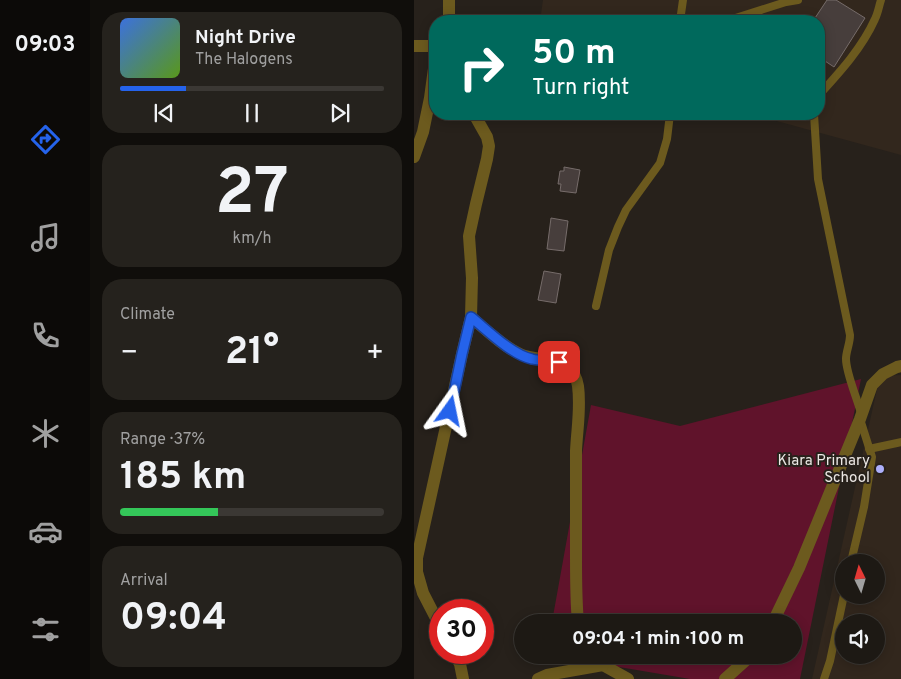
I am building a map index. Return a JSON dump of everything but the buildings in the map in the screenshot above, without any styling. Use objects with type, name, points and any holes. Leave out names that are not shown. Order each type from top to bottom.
[{"type":"street","points":[[445,15],[449,0]]},
{"type":"street","points":[[449,0],[450,15]]},
{"type":"street","points":[[414,46],[429,46]]},
{"type":"street","points":[[414,156],[423,132],[429,103]]},
{"type":"street","points":[[429,605],[415,574],[471,317],[472,278],[469,236],[489,146],[477,120]]},
{"type":"street","points":[[471,317],[519,354],[532,359],[559,362],[568,366],[575,375],[578,385],[579,408],[576,505],[577,614]]},
{"type":"street","points":[[777,614],[800,568],[872,385],[883,374],[901,366]]},
{"type":"street","points":[[460,664],[463,679]]},
{"type":"street","points":[[725,679],[742,664]]},
{"type":"street","points":[[538,679],[547,675],[603,665],[628,679]]},
{"type":"lane","points":[[681,15],[683,0]]},
{"type":"lane","points":[[745,15],[798,0]]},
{"type":"lane","points":[[825,90],[857,51],[876,18],[881,0]]},
{"type":"lane","points":[[596,306],[610,250],[618,227],[626,210],[660,164],[667,138],[669,120]]},
{"type":"lane","points":[[814,120],[818,179],[850,335],[846,352],[847,366],[872,457],[854,554]]},
{"type":"lane","points":[[869,449],[901,442]]},
{"type":"lane","points":[[824,679],[830,661],[842,604]]},
{"type":"shaded area","points":[[543,0],[901,0],[901,155],[773,120],[825,120],[825,15],[541,15]]},
{"type":"shaded area","name":"Kiara Primary School","points":[[901,375],[901,679],[812,679],[835,577],[835,604],[885,604],[885,554],[840,554],[880,376]]},
{"type":"shaded area","points":[[861,379],[800,679],[690,679],[601,664],[802,664],[802,614],[553,614],[591,405],[680,426]]},
{"type":"place","name":"Kiara Primary School","points":[[880,469]]},
{"type":"route","points":[[450,411],[471,317],[519,354],[532,359],[559,362]]}]
